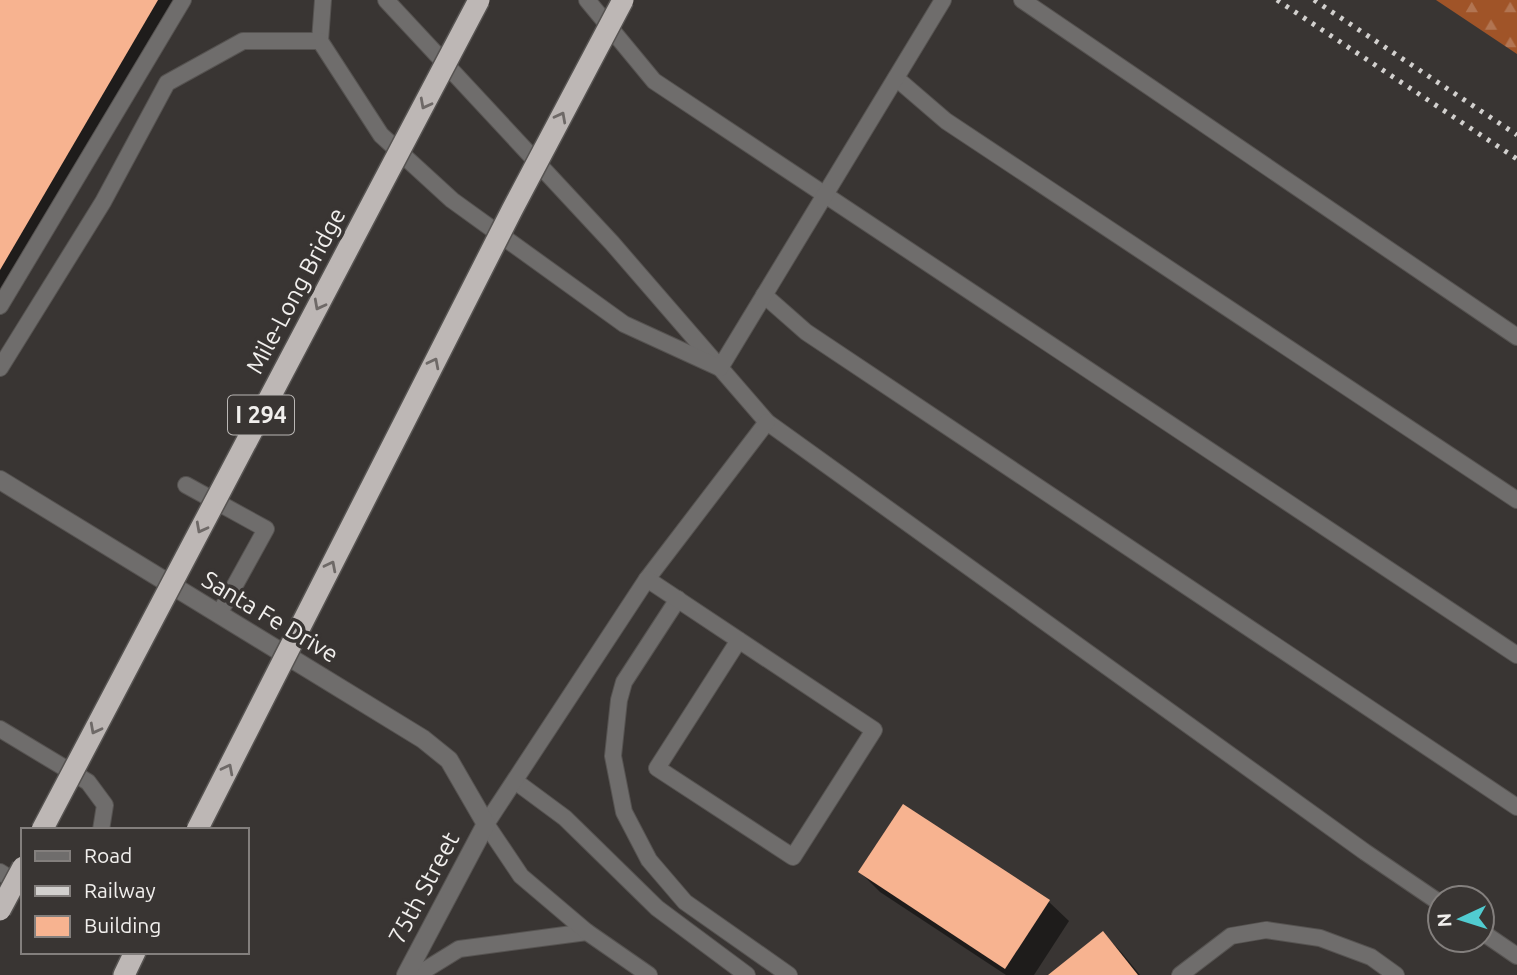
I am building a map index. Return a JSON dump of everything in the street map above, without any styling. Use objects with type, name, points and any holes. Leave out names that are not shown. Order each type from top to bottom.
[{"type":"highway","name":"Mile-Long Bridge","points":[[43,828],[479,0]]},
{"type":"highway","points":[[198,828],[512,210],[623,0]]},
{"type":"highway","points":[[0,910],[21,871]]},
{"type":"highway","points":[[124,975],[134,954]]},
{"type":"street","name":"Santa Fe Drive","points":[[0,480],[424,739],[449,760],[486,824]]},
{"type":"street","name":"75th Street","points":[[406,975],[486,824]]},
{"type":"lane","points":[[0,306],[183,0]]},
{"type":"lane","points":[[323,0],[320,41],[381,135],[452,200],[624,324],[720,368]]},
{"type":"lane","points":[[386,0],[612,243],[767,422],[1426,893]]},
{"type":"lane","points":[[587,0],[654,81],[1517,655]]},
{"type":"lane","points":[[720,368],[943,0]]},
{"type":"lane","points":[[1022,0],[1517,337]]},
{"type":"lane","points":[[0,368],[103,202],[167,83],[243,41],[320,41]]},
{"type":"lane","points":[[896,78],[946,121],[1517,500]]},
{"type":"lane","points":[[764,295],[806,332],[1517,807]]},
{"type":"lane","points":[[649,975],[587,932],[521,876],[486,824],[647,579],[767,422]]},
{"type":"lane","points":[[186,485],[266,529],[219,614]]},
{"type":"lane","points":[[647,579],[740,640],[874,730],[793,858],[657,768],[740,640]]},
{"type":"lane","points":[[678,600],[624,682],[619,700],[613,756],[624,812],[649,860],[685,902],[789,975]]},
{"type":"lane","points":[[0,729],[88,782],[105,805],[101,828]]},
{"type":"lane","points":[[515,781],[565,818],[657,908],[747,975]]},
{"type":"lane","points":[[0,872],[21,886]]},
{"type":"lane","points":[[1180,975],[1231,936],[1266,930],[1320,938],[1371,957],[1396,975]]},
{"type":"lane","points":[[417,975],[460,949],[587,932]]},
{"type":"lane","points":[[1496,942],[1517,956]]},
{"type":"green space","points":[[1436,0],[1517,0],[1517,54]]},
{"type":"building","points":[[0,0],[158,0],[0,270]]},
{"type":"building","points":[[903,804],[1050,900],[1005,969],[858,872]]},
{"type":"building","points":[[1103,931],[1138,975],[1048,975]]},
{"type":"railway","points":[[1277,0],[1517,159]]},
{"type":"railway","points":[[1314,0],[1517,135]]}]
